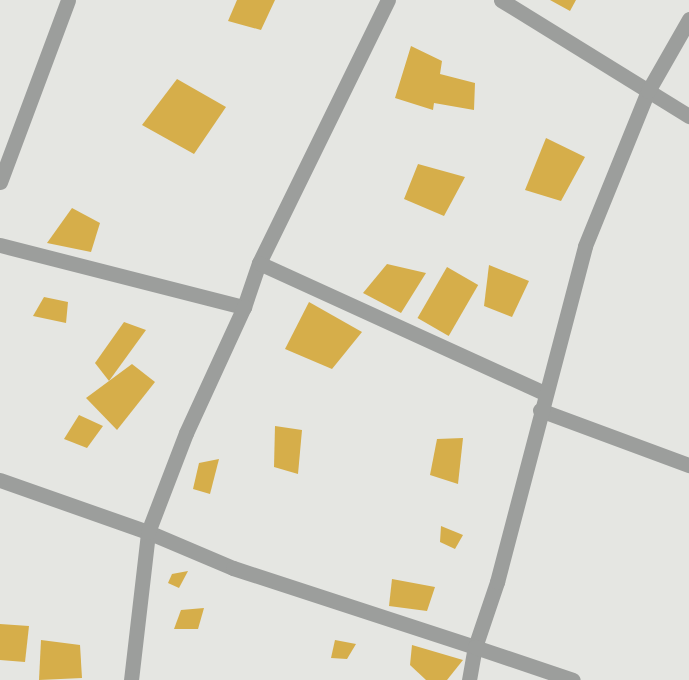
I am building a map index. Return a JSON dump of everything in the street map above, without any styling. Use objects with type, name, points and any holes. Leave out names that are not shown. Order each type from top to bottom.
[{"type":"street","points":[[0,182],[68,0]]},
{"type":"street","points":[[131,680],[148,532],[186,433],[244,307],[259,263],[388,0]]},
{"type":"street","points":[[501,0],[689,116]]},
{"type":"street","points":[[469,680],[476,647],[497,582],[540,410],[546,394],[585,246],[648,91],[689,20]]},
{"type":"street","points":[[0,245],[244,307]]},
{"type":"street","points":[[259,263],[546,394]]},
{"type":"street","points":[[540,410],[689,465]]},
{"type":"street","points":[[0,480],[148,532],[233,568],[573,680]]},
{"type":"building","points":[[237,0],[275,0],[261,30],[228,21]]},
{"type":"building","points":[[550,0],[576,0],[570,11]]},
{"type":"building","points":[[411,46],[442,61],[440,74],[475,83],[474,110],[434,103],[433,110],[395,98]]},
{"type":"building","points":[[177,79],[226,107],[194,154],[142,125]]},
{"type":"building","points":[[546,138],[585,157],[561,201],[525,190]]},
{"type":"building","points":[[418,164],[465,177],[444,216],[404,199]]},
{"type":"building","points":[[72,208],[100,223],[91,252],[47,243]]},
{"type":"building","points":[[387,264],[426,273],[401,313],[363,293]]},
{"type":"building","points":[[489,265],[529,281],[512,317],[484,306]]},
{"type":"building","points":[[447,267],[478,285],[449,336],[418,318]]},
{"type":"building","points":[[44,297],[68,302],[66,323],[33,316]]},
{"type":"building","points":[[309,302],[362,332],[332,369],[285,349]]},
{"type":"building","points":[[124,322],[146,330],[109,381],[95,363]]},
{"type":"building","points":[[132,364],[155,382],[117,430],[86,398]]},
{"type":"building","points":[[79,415],[103,426],[87,448],[64,439]]},
{"type":"building","points":[[275,426],[302,430],[298,474],[274,467]]},
{"type":"building","points":[[463,438],[458,484],[430,475],[437,439]]},
{"type":"building","points":[[219,459],[210,494],[193,489],[199,463]]},
{"type":"building","points":[[441,526],[463,535],[455,549],[440,542]]},
{"type":"building","points":[[188,571],[179,588],[168,583],[172,574]]},
{"type":"building","points":[[392,579],[435,587],[427,611],[389,606]]},
{"type":"building","points":[[204,608],[198,629],[174,629],[181,610]]},
{"type":"building","points":[[0,624],[29,626],[25,662],[0,660]]},
{"type":"building","points":[[41,640],[80,645],[82,678],[39,680]]},
{"type":"building","points":[[335,640],[356,644],[347,659],[331,658]]},
{"type":"building","points":[[412,645],[463,660],[447,680],[426,680],[410,665]]}]
